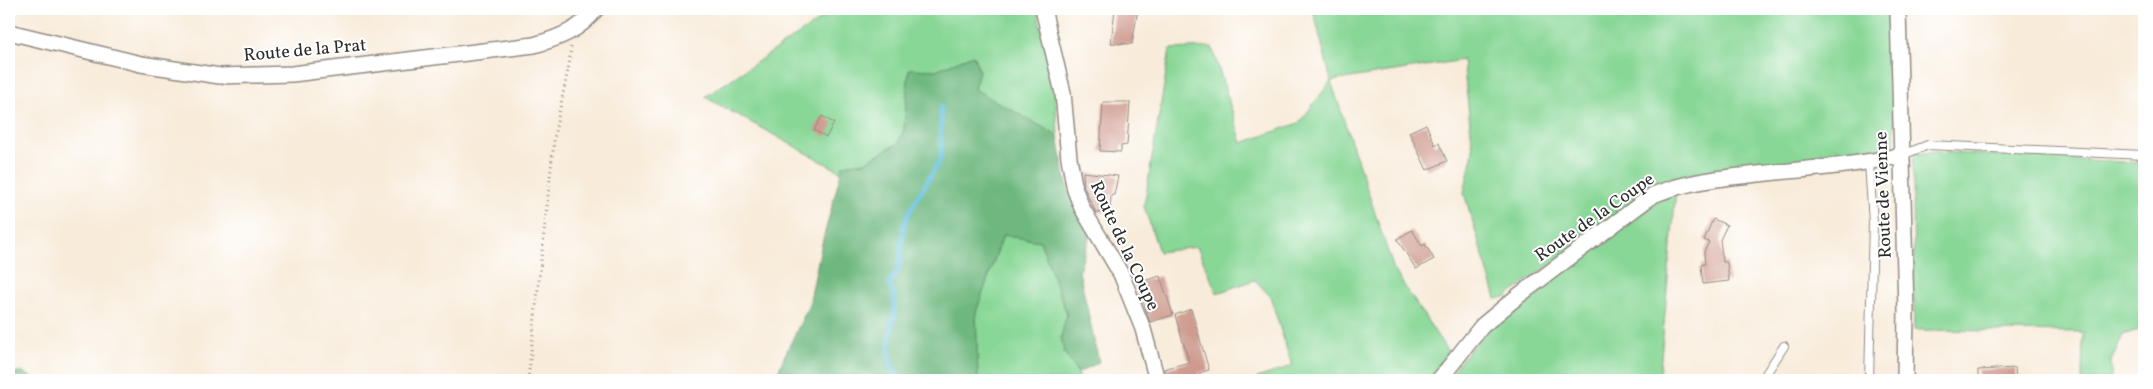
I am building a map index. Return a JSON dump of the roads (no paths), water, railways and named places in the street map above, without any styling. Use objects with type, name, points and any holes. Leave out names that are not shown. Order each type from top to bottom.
[{"type":"street","name":"Route de la Prat","points":[[9,32],[141,64],[220,76],[292,74],[534,45],[558,38],[573,31],[596,9]]},
{"type":"street","name":"Route de la Coupe","points":[[1043,9],[1063,93],[1069,158],[1075,190],[1082,208],[1103,242],[1124,283],[1140,323],[1157,380]]},
{"type":"street","name":"Route de Vienne","points":[[1898,9],[1906,311],[1904,380]]},
{"type":"street","name":"Route de la Coupe","points":[[1439,380],[1482,326],[1518,296],[1653,196],[1671,187],[1701,180],[1869,163],[1902,155]]},
{"type":"lane","points":[[1902,155],[1928,145],[2144,155]]},
{"type":"lane","points":[[1869,163],[1872,222],[1869,380]]},
{"type":"lane","points":[[1762,380],[1784,346]]},
{"type":"waterway","points":[[899,380],[892,367],[889,354],[894,306],[894,295],[889,284],[899,268],[904,224],[907,216],[941,158],[941,106]]}]
